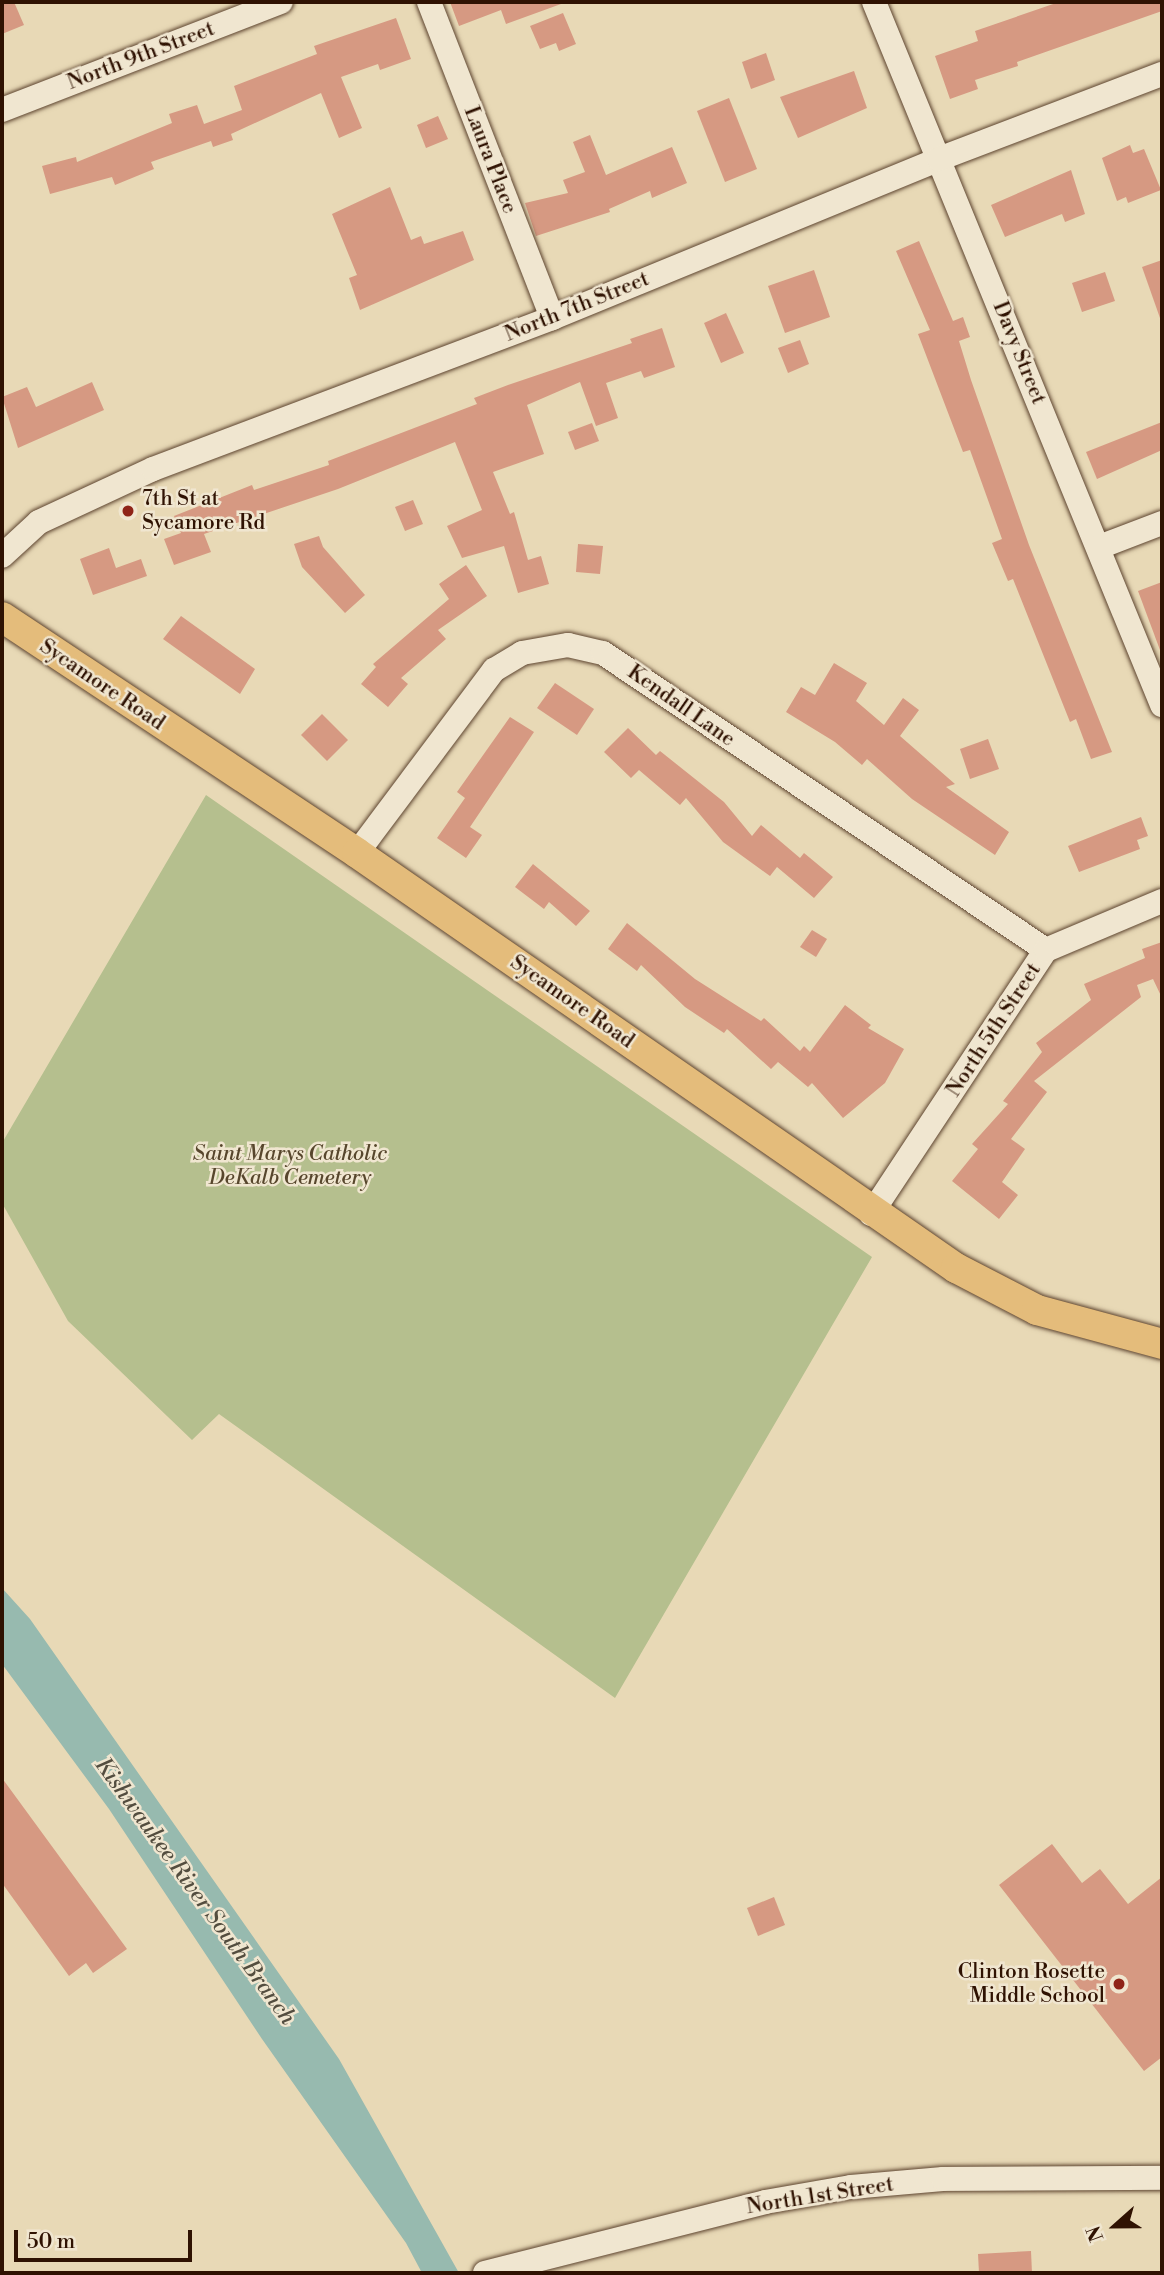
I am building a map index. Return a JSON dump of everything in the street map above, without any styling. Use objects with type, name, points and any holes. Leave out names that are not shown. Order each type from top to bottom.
[{"type":"main road","name":"Sycamore Road","points":[[2,617],[357,853],[818,1171],[872,1214],[1007,1297],[1037,1310],[1162,1344]]},
{"type":"street","name":"North 9th Street","points":[[2,110],[281,2]]},
{"type":"street","name":"Laura Place","points":[[429,2],[552,318]]},
{"type":"street","name":"Davy Street","points":[[874,2],[1162,705]]},
{"type":"street","name":"North 7th Street","points":[[2,556],[39,522],[153,469],[552,318],[939,159],[1162,74]]},
{"type":"street","points":[[1099,547],[1162,523]]},
{"type":"street","name":"Kendall Lane","points":[[357,853],[494,670],[522,653],[568,645],[603,653],[1046,950]]},
{"type":"street","name":"North 5th Street","points":[[872,1214],[1046,950],[1162,901]]},
{"type":"street","name":"North 1st Street","points":[[494,2271],[765,2202],[851,2187],[943,2179],[1162,2178]]},
{"type":"green space","name":"Saint Marys Catholic DeKalb Cemetery","points":[[206,795],[872,1257],[615,1698],[219,1414],[192,1440],[68,1321],[2,1203],[2,1143]]},
{"type":"water","name":"Kishwaukee River South Branch","points":[[2,1588],[30,1619],[339,2059],[459,2273],[422,2273],[406,2243],[262,2039],[109,1809],[2,1664]]},
{"type":"building","points":[[2,2],[14,2],[24,25],[2,34]]},
{"type":"building","points":[[450,2],[561,4],[506,24],[501,10],[459,26]]},
{"type":"building","points":[[1059,2],[1162,2],[1162,11],[1017,62],[1018,66],[975,80],[978,89],[950,99],[935,56],[978,41],[975,31]]},
{"type":"building","points":[[563,13],[576,44],[559,51],[556,43],[540,49],[530,26]]},
{"type":"building","points":[[396,18],[411,59],[380,70],[378,64],[341,77],[362,128],[339,138],[321,93],[231,134],[233,140],[213,147],[211,141],[151,162],[154,169],[115,185],[112,177],[50,194],[42,166],[76,157],[77,162],[172,123],[169,114],[197,105],[204,124],[242,110],[234,86],[317,54],[314,46]]},
{"type":"building","points":[[766,53],[775,80],[751,89],[742,62]]},
{"type":"building","points":[[854,71],[867,108],[798,138],[780,97]]},
{"type":"building","points":[[729,98],[757,169],[725,182],[697,111]]},
{"type":"building","points":[[438,116],[448,139],[426,148],[417,125]]},
{"type":"building","points":[[590,135],[606,175],[672,147],[687,183],[652,198],[650,191],[609,209],[610,212],[536,236],[525,203],[568,193],[563,180],[585,172],[573,142]]},
{"type":"building","points":[[1130,145],[1133,153],[1144,149],[1161,190],[1128,203],[1126,197],[1117,201],[1102,158]]},
{"type":"building","points":[[1071,170],[1085,214],[1065,222],[1062,214],[1005,237],[991,205]]},
{"type":"building","points":[[390,187],[411,240],[421,236],[424,244],[463,231],[474,260],[360,310],[349,278],[357,275],[332,214]]},
{"type":"building","points":[[919,241],[953,321],[963,317],[970,337],[959,341],[971,380],[1029,545],[1112,752],[1091,759],[1076,719],[1070,722],[1013,579],[1008,581],[992,543],[1002,539],[970,450],[963,452],[918,334],[930,330],[896,251]]},
{"type":"building","points":[[1162,260],[1162,317],[1160,318],[1142,267]]},
{"type":"building","points":[[814,270],[830,317],[785,333],[768,286]]},
{"type":"building","points":[[1105,272],[1115,301],[1082,312],[1072,283]]},
{"type":"building","points":[[726,313],[744,353],[721,363],[704,323]]},
{"type":"building","points":[[662,328],[675,367],[644,378],[641,371],[606,383],[618,418],[596,426],[580,382],[527,405],[544,454],[493,472],[510,514],[514,512],[528,560],[541,556],[549,584],[518,593],[504,546],[462,558],[447,526],[482,510],[455,442],[338,489],[204,534],[211,552],[174,565],[164,539],[181,533],[174,516],[252,485],[254,490],[329,465],[328,461],[477,404],[474,398],[632,343],[630,339]]},
{"type":"building","points":[[800,340],[809,364],[788,373],[778,348]]},
{"type":"building","points":[[92,382],[104,410],[18,448],[2,397],[27,387],[36,407]]},
{"type":"building","points":[[1162,422],[1162,450],[1097,479],[1086,452]]},
{"type":"building","points":[[592,423],[599,441],[575,450],[568,432]]},
{"type":"building","points":[[413,500],[423,524],[405,531],[395,507]]},
{"type":"building","points":[[319,536],[323,547],[365,595],[345,613],[302,567],[294,544]]},
{"type":"building","points":[[578,544],[603,546],[600,574],[576,572]]},
{"type":"building","points":[[109,548],[116,568],[141,559],[147,576],[93,595],[80,559]]},
{"type":"building","points":[[466,565],[487,596],[438,630],[446,639],[401,678],[408,684],[388,707],[361,684],[376,667],[373,664],[449,599],[439,584]]},
{"type":"building","points":[[1162,582],[1162,650],[1160,650],[1138,591]]},
{"type":"building","points":[[181,616],[255,669],[240,694],[163,639]]},
{"type":"building","points":[[834,663],[867,683],[856,701],[884,725],[903,698],[919,710],[900,736],[955,784],[946,787],[1009,832],[995,855],[912,799],[867,759],[862,765],[835,742],[786,712],[801,687],[815,695]]},
{"type":"building","points":[[555,683],[594,709],[577,735],[537,708]]},
{"type":"building","points":[[322,714],[348,740],[327,761],[301,735]]},
{"type":"building","points":[[510,717],[534,732],[470,827],[482,835],[466,858],[437,838],[465,798],[457,792]]},
{"type":"building","points":[[628,728],[656,755],[660,751],[724,802],[752,836],[761,825],[800,858],[804,853],[833,877],[814,898],[777,867],[770,876],[723,842],[686,798],[680,805],[639,770],[631,778],[604,752]]},
{"type":"building","points":[[988,739],[999,769],[970,779],[960,749]]},
{"type":"building","points":[[1141,817],[1148,836],[1137,840],[1140,849],[1079,872],[1068,846]]},
{"type":"building","points":[[533,864],[590,911],[576,926],[549,902],[544,909],[515,887]]},
{"type":"building","points":[[627,923],[695,979],[761,1021],[764,1018],[800,1051],[804,1046],[810,1052],[845,1005],[871,1025],[868,1028],[904,1049],[885,1083],[843,1118],[812,1083],[808,1087],[778,1062],[771,1069],[727,1029],[724,1033],[685,1007],[641,965],[637,971],[608,949]]},
{"type":"building","points":[[812,930],[827,939],[816,957],[800,947]]},
{"type":"building","points":[[1162,942],[1162,998],[1153,979],[1137,985],[1141,997],[1034,1081],[1047,1092],[1011,1139],[1025,1149],[1002,1182],[1018,1195],[999,1219],[952,1181],[978,1149],[972,1144],[1008,1104],[1003,1101],[1042,1052],[1036,1043],[1091,1000],[1084,984],[1145,958],[1142,949]]},
{"type":"building","points":[[2,1778],[127,1949],[93,1973],[86,1963],[69,1976],[2,1883]]},
{"type":"building","name":"Clinton Rosette Middle School","points":[[1052,1844],[1082,1883],[1100,1869],[1128,1904],[1162,1877],[1162,2057],[1144,2071],[999,1885]]},
{"type":"building","points":[[774,1897],[785,1925],[758,1936],[747,1908]]},
{"type":"building","points":[[1031,2251],[1032,2273],[979,2273],[978,2254]]},
{"type":"place","name":"7th St at Sycamore Rd","points":[[128,511]]},
{"type":"place","name":"Clinton Rosette Middle School","points":[[1119,1984]]}]
